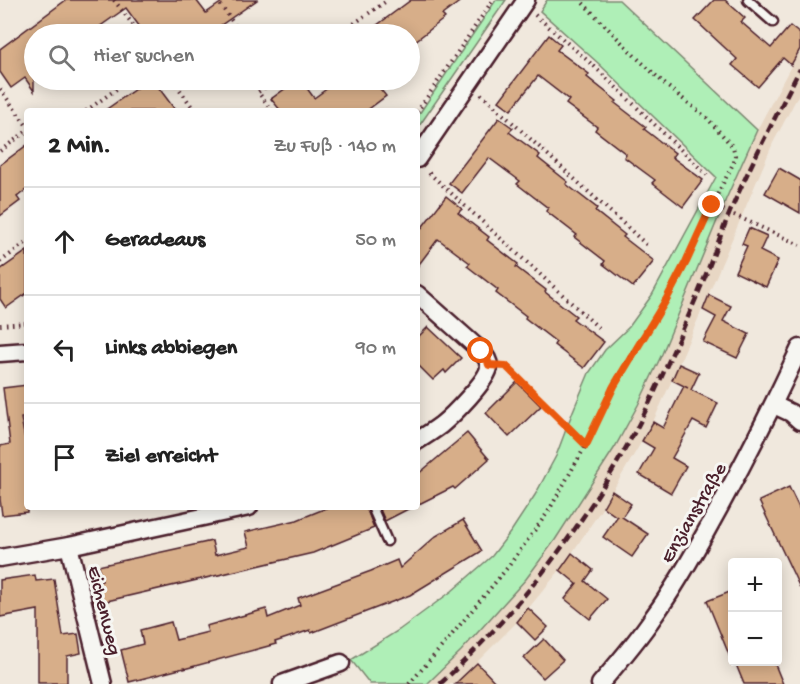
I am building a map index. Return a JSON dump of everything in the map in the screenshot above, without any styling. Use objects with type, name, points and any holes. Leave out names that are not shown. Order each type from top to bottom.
[{"type":"street","points":[[421,164],[524,2]]},
{"type":"street","points":[[420,297],[481,351],[489,365],[487,374],[480,384],[450,417],[420,439]]},
{"type":"street","name":"Enzianstraße","points":[[600,684],[655,615],[680,577],[743,465],[800,348]]},
{"type":"street","points":[[0,353],[24,351]]},
{"type":"street","points":[[774,405],[791,413],[800,421]]},
{"type":"street","points":[[0,558],[69,546],[235,510]]},
{"type":"street","name":"Eichenweg","points":[[69,546],[103,684]]},
{"type":"street","points":[[282,684],[341,663]]},
{"type":"lane","points":[[748,0],[773,22]]},
{"type":"lane","points":[[373,510],[387,541]]},
{"type":"path","points":[[114,0],[132,24]]},
{"type":"path","points":[[216,0],[234,24]]},
{"type":"path","points":[[353,24],[388,0]]},
{"type":"path","points":[[420,108],[493,0]]},
{"type":"path","points":[[409,684],[508,567],[548,512],[586,445],[614,386],[666,300],[734,162],[733,147],[707,118],[668,87],[580,0]]},
{"type":"path","points":[[524,2],[707,175]]},
{"type":"path","points":[[470,84],[649,247]]},
{"type":"path","points":[[0,90],[24,122]]},
{"type":"path","points":[[90,108],[115,90]]},
{"type":"path","points":[[180,90],[193,108]]},
{"type":"path","points":[[261,90],[258,92],[270,108]]},
{"type":"path","points":[[0,151],[24,133]]},
{"type":"path","points":[[421,164],[601,330]]},
{"type":"path","points":[[712,205],[800,245]]},
{"type":"path","points":[[0,262],[24,244]]},
{"type":"path","points":[[0,325],[24,323]]},
{"type":"path","points":[[489,365],[506,366],[586,445]]},
{"type":"shaded area","points":[[800,49],[800,92],[773,143],[672,380],[642,441],[603,507],[572,553],[517,622],[455,684],[427,684],[461,651],[526,579],[615,447],[662,354],[757,130]]},
{"type":"green space","points":[[496,0],[506,0],[420,125],[420,113]]},
{"type":"green space","points":[[547,0],[619,0],[757,130],[638,405],[615,447],[555,540],[526,579],[461,651],[427,684],[370,684],[351,660],[399,630],[452,591],[492,556],[512,530],[535,495],[556,456],[589,373],[605,350],[629,327],[652,295],[716,177],[598,63],[540,11]]},
{"type":"building","points":[[66,0],[196,0],[206,13],[225,0],[257,0],[223,24],[138,24],[126,8],[103,24],[34,24]]},
{"type":"building","points":[[411,0],[462,0],[442,15],[445,18],[420,37],[420,24],[379,24]]},
{"type":"building","points":[[714,0],[725,0],[745,18],[741,22],[771,48],[790,26],[800,34],[800,49],[791,65],[783,58],[758,87],[732,65],[737,59],[695,20]]},
{"type":"building","points":[[24,31],[24,79],[11,88],[0,72],[0,49]]},
{"type":"building","points":[[549,35],[561,45],[557,50],[589,74],[587,77],[617,101],[615,103],[675,153],[672,157],[703,180],[683,207],[652,183],[655,180],[624,157],[626,154],[595,130],[597,127],[566,104],[569,100],[538,76],[511,110],[499,101]]},
{"type":"building","points":[[134,90],[160,90],[174,108],[108,108]]},
{"type":"building","points":[[283,90],[308,90],[314,98],[325,90],[381,90],[386,96],[370,108],[278,108],[271,99]]},
{"type":"building","points":[[499,118],[513,128],[509,132],[540,155],[538,158],[597,208],[595,211],[654,261],[633,287],[603,264],[605,261],[546,211],[548,208],[517,184],[520,181],[489,158],[462,193],[449,183]]},
{"type":"building","points":[[24,147],[24,191],[17,197],[20,201],[0,216],[0,165]]},
{"type":"building","points":[[779,168],[800,180],[800,213],[765,193]]},
{"type":"building","points":[[446,196],[462,209],[458,213],[518,264],[516,267],[576,316],[573,319],[604,342],[584,368],[554,345],[556,342],[525,318],[526,316],[496,293],[498,290],[467,266],[470,263],[438,239],[420,263],[420,230]]},
{"type":"building","points":[[749,228],[767,236],[760,251],[778,260],[766,287],[735,272],[747,246],[742,244]]},
{"type":"building","points":[[24,253],[24,295],[6,308],[0,299],[0,270]]},
{"type":"building","points":[[709,295],[731,306],[723,321],[749,334],[737,358],[703,342],[716,317],[703,310]]},
{"type":"building","points":[[428,327],[461,358],[446,373],[444,370],[433,380],[420,367],[420,335]]},
{"type":"building","points":[[679,364],[699,373],[691,390],[718,403],[706,428],[693,421],[672,458],[686,466],[671,493],[639,474],[654,448],[642,441],[653,422],[663,428],[684,386],[672,380]]},
{"type":"building","points":[[517,382],[541,406],[509,437],[486,413]]},
{"type":"building","points":[[24,385],[24,418],[21,418],[24,434],[24,510],[27,512],[2,515],[0,446],[10,444],[3,388]]},
{"type":"building","points":[[467,433],[489,459],[455,489],[453,487],[420,504],[420,472]]},
{"type":"building","points":[[789,487],[800,510],[800,588],[759,501]]},
{"type":"building","points":[[612,491],[631,504],[622,517],[648,534],[632,557],[603,537],[617,517],[603,507]]},
{"type":"building","points":[[322,510],[367,510],[374,528],[313,553],[94,604],[90,584],[102,581],[98,566],[212,541],[215,555],[249,547],[245,532],[297,520]]},
{"type":"building","points":[[380,510],[406,510],[385,521]]},
{"type":"building","points":[[463,520],[482,551],[410,595],[311,633],[310,630],[275,642],[276,644],[129,682],[121,650],[143,644],[140,630],[171,622],[176,640],[208,632],[206,626],[266,609],[268,618],[300,605],[298,598],[397,560],[400,568],[436,536]]},
{"type":"building","points":[[572,553],[593,570],[585,581],[607,599],[590,619],[565,599],[577,584],[560,570]]},
{"type":"building","points":[[35,575],[36,581],[54,579],[63,636],[78,634],[81,653],[67,656],[67,683],[38,683],[38,610],[0,617],[0,580]]},
{"type":"building","points":[[728,593],[728,652],[707,601]]},
{"type":"building","points":[[528,608],[548,627],[535,640],[517,622]]},
{"type":"building","points":[[544,639],[563,660],[543,678],[524,658]]},
{"type":"building","points":[[477,663],[497,684],[455,684]]},
{"type":"building","points":[[737,666],[776,666],[783,684],[744,684]]},
{"type":"railway","points":[[440,684],[496,628],[547,567],[571,535],[614,468],[638,426],[662,376],[738,194],[800,69]]},
{"type":"route","points":[[481,351],[489,365],[506,366],[586,445],[614,386],[686,262],[712,205]]}]
